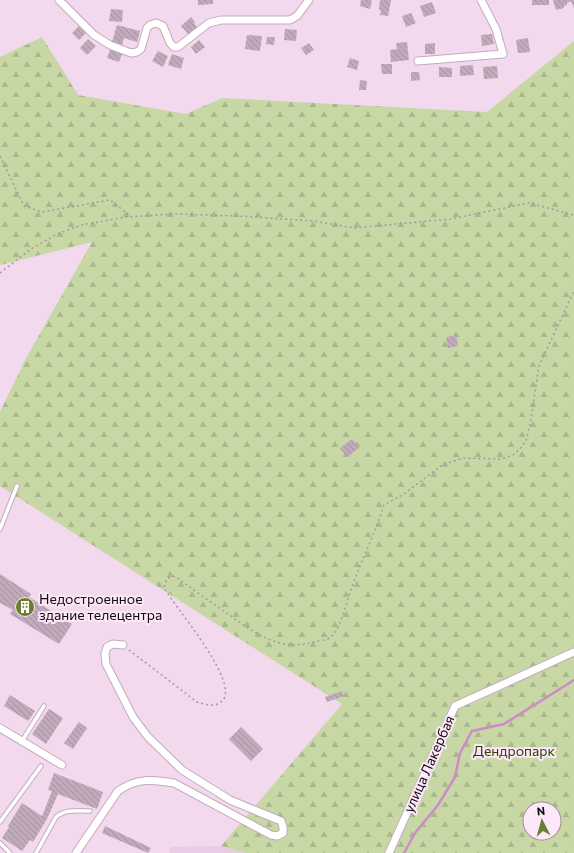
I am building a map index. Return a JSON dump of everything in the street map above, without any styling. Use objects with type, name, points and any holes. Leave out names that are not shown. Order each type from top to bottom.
[{"type":"street","points":[[59,0],[94,35],[110,45],[131,53],[137,52],[141,49],[147,28],[150,25],[156,24],[163,26],[170,43],[174,47],[178,47],[209,23],[221,20],[290,20],[297,16],[309,0]]},
{"type":"street","points":[[418,61],[503,54],[496,29],[481,0]]},
{"type":"street","points":[[76,853],[118,791],[128,784],[143,780],[159,780],[174,783],[271,835],[277,836],[283,833],[281,821],[230,800],[182,770],[148,737],[133,717],[106,664],[105,654],[107,647],[113,644],[123,645]]},
{"type":"street","name":"улица Лакербая","points":[[389,853],[455,706],[574,652]]},
{"type":"street","points":[[0,728],[62,765]]},
{"type":"lane","points":[[0,529],[17,486]]},
{"type":"lane","points":[[22,741],[44,706]]},
{"type":"lane","points":[[0,822],[41,766]]},
{"type":"lane","points":[[36,853],[56,817],[61,813],[68,811],[90,811]]},
{"type":"lane","points":[[0,843],[10,853]]},
{"type":"path","points":[[0,156],[24,206],[42,212],[110,200],[130,216]]},
{"type":"path","points":[[0,273],[31,249],[57,234],[82,225],[130,216],[176,214],[238,216],[314,221],[354,228],[452,219],[529,203],[574,215]]},
{"type":"path","points":[[123,645],[197,702],[209,706],[216,705],[225,698],[226,692],[224,680],[209,652],[164,588],[166,580],[173,576],[247,628],[263,637],[292,645],[304,645],[330,638],[334,634],[340,620],[351,588],[378,525],[384,505],[404,494],[442,465],[463,458],[501,459],[513,455],[526,441],[530,425],[539,366],[574,291]]},
{"type":"shaded area","points":[[221,846],[246,853],[169,853],[171,847]]},
{"type":"green space","name":"Дендропарк","points":[[42,37],[78,95],[186,114],[222,98],[487,112],[574,41],[574,853],[246,853],[221,846],[342,704],[0,486],[0,412],[25,360],[92,242],[0,265],[0,57]]},
{"type":"building","points":[[198,0],[213,0],[213,4],[198,5]]},
{"type":"building","points":[[361,0],[372,0],[370,9],[360,6]]},
{"type":"building","points":[[380,0],[391,0],[388,16],[380,15]]},
{"type":"building","points":[[532,0],[549,0],[549,5],[532,5]]},
{"type":"building","points":[[553,0],[574,0],[574,8],[571,1],[564,6],[564,8],[556,10]]},
{"type":"building","points":[[432,2],[436,13],[424,17],[420,6]]},
{"type":"building","points":[[111,9],[123,10],[122,22],[109,21]]},
{"type":"building","points":[[411,13],[416,23],[406,27],[402,16]]},
{"type":"building","points":[[191,17],[197,27],[188,34],[181,26]]},
{"type":"building","points":[[117,25],[140,31],[137,42],[124,38],[122,45],[112,42]]},
{"type":"building","points":[[79,26],[86,33],[79,40],[72,33]]},
{"type":"building","points":[[285,29],[297,30],[296,41],[284,40]]},
{"type":"building","points":[[492,34],[494,44],[482,46],[481,35]]},
{"type":"building","points":[[247,35],[262,36],[260,51],[245,49]]},
{"type":"building","points":[[267,37],[275,37],[274,45],[266,44]]},
{"type":"building","points":[[528,38],[530,52],[518,53],[516,40]]},
{"type":"building","points":[[88,39],[96,46],[87,55],[80,48]]},
{"type":"building","points":[[199,40],[205,47],[196,54],[191,47]]},
{"type":"building","points":[[407,42],[409,60],[391,62],[390,50],[397,49],[396,43]]},
{"type":"building","points":[[309,43],[314,50],[306,55],[301,48]]},
{"type":"building","points":[[435,43],[435,54],[425,54],[425,44]]},
{"type":"building","points":[[110,50],[122,54],[119,62],[107,58]]},
{"type":"building","points":[[158,51],[168,56],[163,67],[152,61]]},
{"type":"building","points":[[172,54],[184,58],[181,69],[168,65]]},
{"type":"building","points":[[350,58],[359,61],[357,70],[347,67]]},
{"type":"building","points":[[381,64],[392,64],[392,74],[382,74]]},
{"type":"building","points":[[473,65],[474,75],[460,76],[460,66]]},
{"type":"building","points":[[497,66],[498,78],[484,79],[483,67]]},
{"type":"building","points":[[439,67],[452,68],[452,77],[439,77]]},
{"type":"building","points":[[411,72],[419,72],[420,80],[411,81]]},
{"type":"building","points":[[360,80],[367,81],[366,90],[359,90]]},
{"type":"building","points":[[456,335],[458,346],[448,348],[446,337]]},
{"type":"building","points":[[352,439],[359,448],[347,457],[340,448]]},
{"type":"building","name":"Недостроенное здание телецентра","points":[[0,574],[31,594],[29,597],[72,624],[59,644],[10,614],[13,610],[0,603]]},
{"type":"building","points":[[342,691],[344,696],[327,702],[325,697]]},
{"type":"building","points":[[10,695],[35,711],[28,721],[4,706]]},
{"type":"building","points":[[49,709],[63,718],[46,744],[32,734]]},
{"type":"building","points":[[79,722],[87,728],[73,749],[64,743]]},
{"type":"building","points":[[241,727],[263,749],[251,761],[229,739]]},
{"type":"building","points":[[54,773],[103,792],[97,809],[58,794],[47,819],[33,842],[30,840],[22,851],[2,838],[22,803],[42,816],[52,791],[48,790]]},
{"type":"building","points":[[105,826],[151,848],[148,853],[102,833]]},
{"type":"waterway","points":[[404,853],[415,833],[438,805],[455,777],[460,753],[472,731],[504,724],[574,680]]},
{"type":"place","name":"Недостроенное здание телецентра","points":[[25,607]]}]
